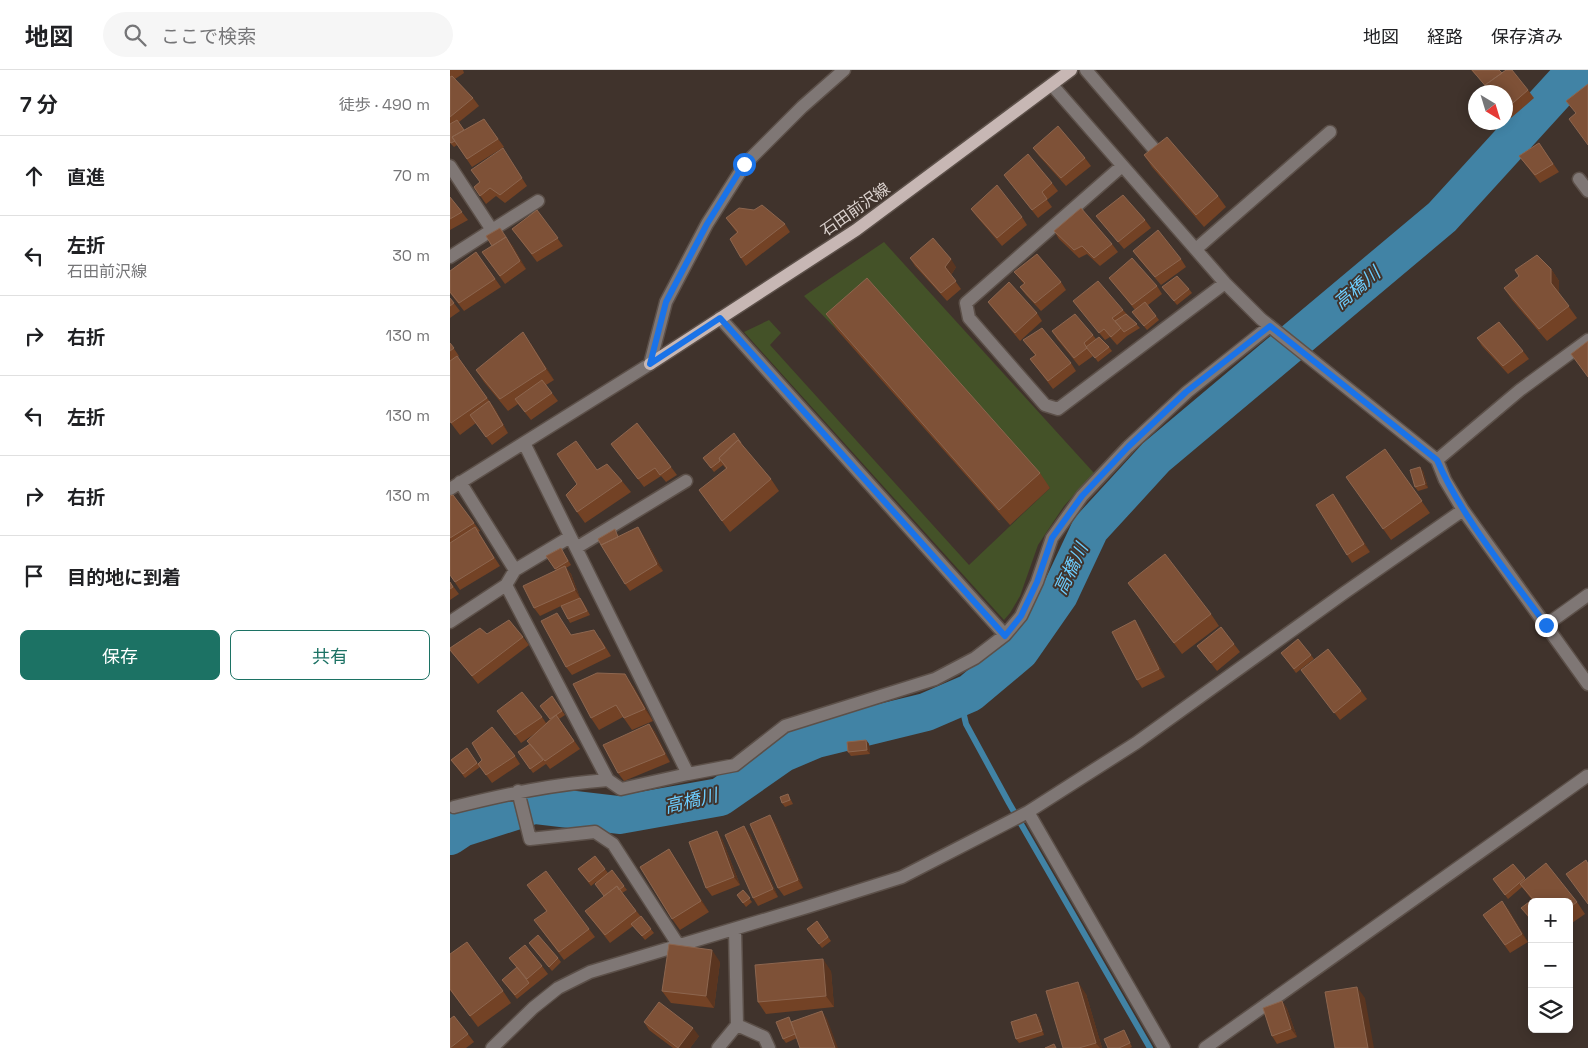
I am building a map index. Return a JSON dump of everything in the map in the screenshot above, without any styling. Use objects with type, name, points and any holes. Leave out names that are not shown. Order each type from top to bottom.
[{"type":"main road","name":"石田前沢線","points":[[650,364],[856,230],[1071,70]]},
{"type":"street","points":[[515,570],[455,486],[650,364],[666,302],[707,224],[744,164],[802,107],[844,70]]},
{"type":"street","points":[[1086,70],[1154,149]]},
{"type":"street","points":[[1052,85],[1225,283],[1270,326],[1437,460],[1445,480],[1463,510],[1588,684]]},
{"type":"street","points":[[1196,248],[1330,132]]},
{"type":"street","points":[[450,166],[492,230]]},
{"type":"street","points":[[1122,166],[966,303],[969,318],[1045,405],[1058,409],[1225,283]]},
{"type":"street","points":[[1578,179],[1588,191]]},
{"type":"street","points":[[450,257],[538,201]]},
{"type":"street","points":[[720,318],[1005,636]]},
{"type":"street","points":[[506,585],[608,780],[621,789],[735,765],[785,726],[935,679],[975,658],[1005,636],[1021,616],[1037,582],[1052,538],[1082,496],[1128,447],[1186,392],[1270,326]]},
{"type":"street","points":[[1437,460],[1520,390],[1588,340]]},
{"type":"street","points":[[524,443],[688,774]]},
{"type":"street","points":[[450,622],[506,585],[515,570],[573,542],[686,481]]},
{"type":"street","points":[[492,1048],[533,1008],[558,988],[590,972],[902,877],[1028,812],[1136,743],[1463,510]]},
{"type":"street","points":[[1546,625],[1588,595]]},
{"type":"street","points":[[1205,1048],[1588,774]]},
{"type":"street","points":[[451,806],[518,791],[570,783],[608,780]]},
{"type":"street","points":[[518,791],[530,839],[595,832],[613,844],[679,946]]},
{"type":"street","points":[[1028,812],[1164,1048]]},
{"type":"street","points":[[718,1048],[738,1025],[736,929]]},
{"type":"street","points":[[738,1025],[764,1036],[769,1048]]},
{"type":"green space","points":[[884,242],[1094,473],[1064,506],[1038,545],[1020,596],[1004,620],[744,332],[769,320],[781,333],[770,345],[969,565],[1050,488],[877,294],[837,330],[804,296]]},
{"type":"building","points":[[1472,70],[1499,70],[1502,73],[1485,85]]},
{"type":"building","points":[[1506,70],[1512,70],[1528,90],[1513,103],[1513,85],[1485,85]]},
{"type":"building","points":[[452,76],[473,98],[450,117],[450,77]]},
{"type":"building","points":[[1588,84],[1588,145],[1569,119],[1576,113],[1566,101]]},
{"type":"building","points":[[484,119],[498,139],[467,159],[452,137]]},
{"type":"building","points":[[457,120],[464,130],[452,137],[455,141],[451,143],[450,124]]},
{"type":"building","points":[[1058,126],[1085,158],[1061,178],[1033,148]]},
{"type":"building","points":[[1167,137],[1218,196],[1196,215],[1144,155]]},
{"type":"building","points":[[1539,143],[1553,164],[1535,175],[1519,156]]},
{"type":"building","points":[[503,148],[522,178],[500,195],[490,188],[480,196],[474,187],[480,182],[471,170]]},
{"type":"building","points":[[1028,154],[1052,183],[1042,192],[1047,199],[1032,210],[1004,175]]},
{"type":"building","points":[[997,185],[1022,217],[997,238],[971,209]]},
{"type":"building","points":[[1123,195],[1145,220],[1118,242],[1096,216]]},
{"type":"building","points":[[450,197],[462,212],[450,219]]},
{"type":"building","points":[[762,205],[785,224],[741,258],[730,239],[738,232],[726,218],[739,208],[754,210]]},
{"type":"building","points":[[1081,208],[1112,244],[1094,258],[1082,246],[1074,250],[1054,231]]},
{"type":"building","points":[[537,210],[558,238],[532,254],[512,229]]},
{"type":"building","points":[[500,228],[506,237],[492,246],[486,236]]},
{"type":"building","points":[[1158,230],[1181,259],[1155,277],[1133,251]]},
{"type":"building","points":[[506,237],[520,261],[500,276],[482,252]]},
{"type":"building","points":[[933,238],[951,259],[945,267],[956,281],[941,293],[910,258]]},
{"type":"building","points":[[476,252],[495,279],[459,303],[450,292],[450,271]]},
{"type":"building","points":[[1037,254],[1061,282],[1035,303],[1020,287],[1025,283],[1014,272]]},
{"type":"building","points":[[1537,255],[1551,269],[1551,283],[1569,306],[1539,329],[1504,288],[1519,276],[1515,270]]},
{"type":"building","points":[[1132,258],[1157,286],[1132,305],[1109,278]]},
{"type":"building","points":[[1177,276],[1189,289],[1174,301],[1162,287]]},
{"type":"building","points":[[867,278],[1040,473],[999,510],[826,314]]},
{"type":"building","points":[[1098,281],[1123,310],[1112,318],[1121,328],[1111,337],[1104,329],[1099,333],[1073,301]]},
{"type":"building","points":[[1009,282],[1037,313],[1015,333],[988,302]]},
{"type":"building","points":[[450,298],[454,303],[450,306]]},
{"type":"building","points":[[1145,302],[1156,316],[1144,326],[1132,312]]},
{"type":"building","points":[[1075,314],[1093,335],[1084,343],[1087,348],[1074,358],[1052,331]]},
{"type":"building","points":[[1126,314],[1137,324],[1124,332],[1115,321]]},
{"type":"building","points":[[1499,322],[1523,351],[1503,366],[1477,338]]},
{"type":"building","points":[[1042,328],[1071,363],[1048,381],[1030,359],[1036,355],[1023,340]]},
{"type":"building","points":[[523,332],[546,369],[500,399],[476,370]]},
{"type":"building","points":[[1099,337],[1109,347],[1095,358],[1086,347]]},
{"type":"building","points":[[1588,341],[1588,377],[1571,354]]},
{"type":"building","points":[[450,343],[454,348],[450,351]]},
{"type":"building","points":[[457,356],[487,398],[451,423],[450,361]]},
{"type":"building","points":[[542,380],[552,393],[525,412],[515,399]]},
{"type":"building","points":[[489,401],[503,425],[486,437],[470,415]]},
{"type":"building","points":[[637,423],[671,467],[660,475],[655,468],[638,479],[611,444]]},
{"type":"building","points":[[734,433],[741,443],[738,440],[719,458],[720,461],[711,468],[703,458]]},
{"type":"building","points":[[738,440],[771,479],[722,521],[699,490],[727,468],[719,458]]},
{"type":"building","points":[[576,441],[597,470],[607,464],[622,481],[577,512],[566,495],[577,484],[557,454]]},
{"type":"building","points":[[1385,449],[1422,501],[1383,529],[1346,477]]},
{"type":"building","points":[[1420,467],[1425,484],[1415,487],[1410,470]]},
{"type":"building","points":[[1333,494],[1364,544],[1347,555],[1316,505]]},
{"type":"building","points":[[453,495],[474,523],[450,538],[450,496]]},
{"type":"building","points":[[475,527],[494,558],[455,582],[450,575],[450,543]]},
{"type":"building","points":[[638,527],[657,564],[625,584],[601,545]]},
{"type":"building","points":[[615,529],[618,537],[601,545],[598,539]]},
{"type":"building","points":[[561,548],[568,561],[555,569],[546,556]]},
{"type":"building","points":[[1165,554],[1211,614],[1174,643],[1128,583]]},
{"type":"building","points":[[565,566],[575,590],[534,608],[523,586]]},
{"type":"building","points":[[580,598],[587,611],[568,619],[561,606]]},
{"type":"building","points":[[557,613],[571,635],[594,630],[605,648],[566,667],[541,621]]},
{"type":"building","points":[[509,620],[523,637],[472,676],[450,648],[480,628],[487,634]]},
{"type":"building","points":[[1135,620],[1159,669],[1137,680],[1112,632]]},
{"type":"building","points":[[1221,627],[1234,644],[1211,663],[1197,646]]},
{"type":"building","points":[[1298,639],[1311,655],[1294,669],[1281,653]]},
{"type":"building","points":[[1328,649],[1361,691],[1334,713],[1301,670]]},
{"type":"building","points":[[597,673],[625,674],[645,709],[624,718],[616,705],[591,718],[573,684]]},
{"type":"building","points":[[522,692],[542,717],[515,735],[497,711]]},
{"type":"building","points":[[552,696],[562,711],[550,719],[540,706]]},
{"type":"building","points":[[556,715],[574,741],[545,761],[527,741]]},
{"type":"building","points":[[649,724],[665,754],[618,773],[603,745]]},
{"type":"building","points":[[492,727],[515,756],[486,775],[478,764],[482,760],[472,743]]},
{"type":"building","points":[[866,740],[867,750],[848,752],[847,742]]},
{"type":"building","points":[[530,744],[543,760],[530,769],[518,752]]},
{"type":"building","points":[[467,748],[477,763],[463,774],[451,760]]},
{"type":"building","points":[[788,794],[790,800],[782,803],[780,797]]},
{"type":"building","points":[[770,815],[798,880],[778,888],[750,824]]},
{"type":"building","points":[[744,826],[773,889],[753,898],[725,835]]},
{"type":"building","points":[[717,831],[734,877],[706,888],[689,842]]},
{"type":"building","points":[[669,849],[701,901],[672,919],[640,867]]},
{"type":"building","points":[[595,856],[605,869],[589,882],[578,869]]},
{"type":"building","points":[[1586,860],[1588,864],[1588,904],[1566,874]]},
{"type":"building","points":[[1546,863],[1577,902],[1573,905],[1573,898],[1532,898],[1520,884]]},
{"type":"building","points":[[1513,864],[1525,878],[1505,895],[1493,879]]},
{"type":"building","points":[[612,870],[624,886],[619,890],[617,886],[604,896],[595,884]]},
{"type":"building","points":[[546,871],[589,929],[559,952],[534,920],[547,911],[527,885]]},
{"type":"building","points":[[617,886],[636,911],[605,935],[585,911]]},
{"type":"building","points":[[743,890],[750,898],[743,903],[737,895]]},
{"type":"building","points":[[1502,901],[1522,934],[1505,945],[1483,915]]},
{"type":"building","points":[[1528,903],[1528,916],[1521,908]]},
{"type":"building","points":[[641,916],[651,929],[642,936],[631,924]]},
{"type":"building","points":[[817,921],[828,937],[819,944],[807,929]]},
{"type":"building","points":[[538,935],[558,958],[549,967],[529,943]]},
{"type":"building","points":[[467,942],[503,991],[470,1016],[450,989],[450,954]]},
{"type":"building","points":[[669,944],[712,950],[706,996],[662,991]]},
{"type":"building","points":[[525,945],[542,966],[527,979],[509,958]]},
{"type":"building","points":[[823,959],[826,996],[758,1002],[755,965]]},
{"type":"building","points":[[517,967],[529,983],[515,995],[502,980]]},
{"type":"building","points":[[1078,982],[1096,1043],[1079,1048],[1063,1048],[1046,991]]},
{"type":"building","points":[[1357,987],[1368,1048],[1335,1048],[1325,992]]},
{"type":"building","points":[[1282,1001],[1291,1029],[1272,1036],[1263,1008]]},
{"type":"building","points":[[659,1002],[693,1028],[678,1048],[644,1022]]},
{"type":"building","points":[[822,1011],[835,1048],[800,1048],[791,1022]]},
{"type":"building","points":[[1036,1014],[1042,1031],[1016,1039],[1011,1022]]},
{"type":"building","points":[[454,1016],[468,1034],[450,1048],[450,1019]]},
{"type":"building","points":[[789,1017],[795,1034],[783,1039],[776,1022]]},
{"type":"building","points":[[1124,1030],[1130,1043],[1119,1048],[1108,1048],[1104,1039]]},
{"type":"building","points":[[1054,1044],[1056,1048],[1045,1048]]},
{"type":"waterway","name":"高橋川","points":[[450,836],[462,828],[534,805],[619,815],[720,797],[783,753],[816,739],[926,712],[970,693],[1020,651],[1059,595],[1090,529],[1156,457],[1442,217],[1576,70]]},
{"type":"waterway","points":[[960,698],[966,724],[1009,803],[1150,1048]]},
{"type":"route","points":[[744,164],[707,224],[666,302],[650,364],[720,318],[1005,636],[1021,616],[1037,582],[1052,538],[1082,496],[1128,447],[1186,392],[1270,326],[1437,460],[1445,480],[1463,510],[1546,625]]}]
